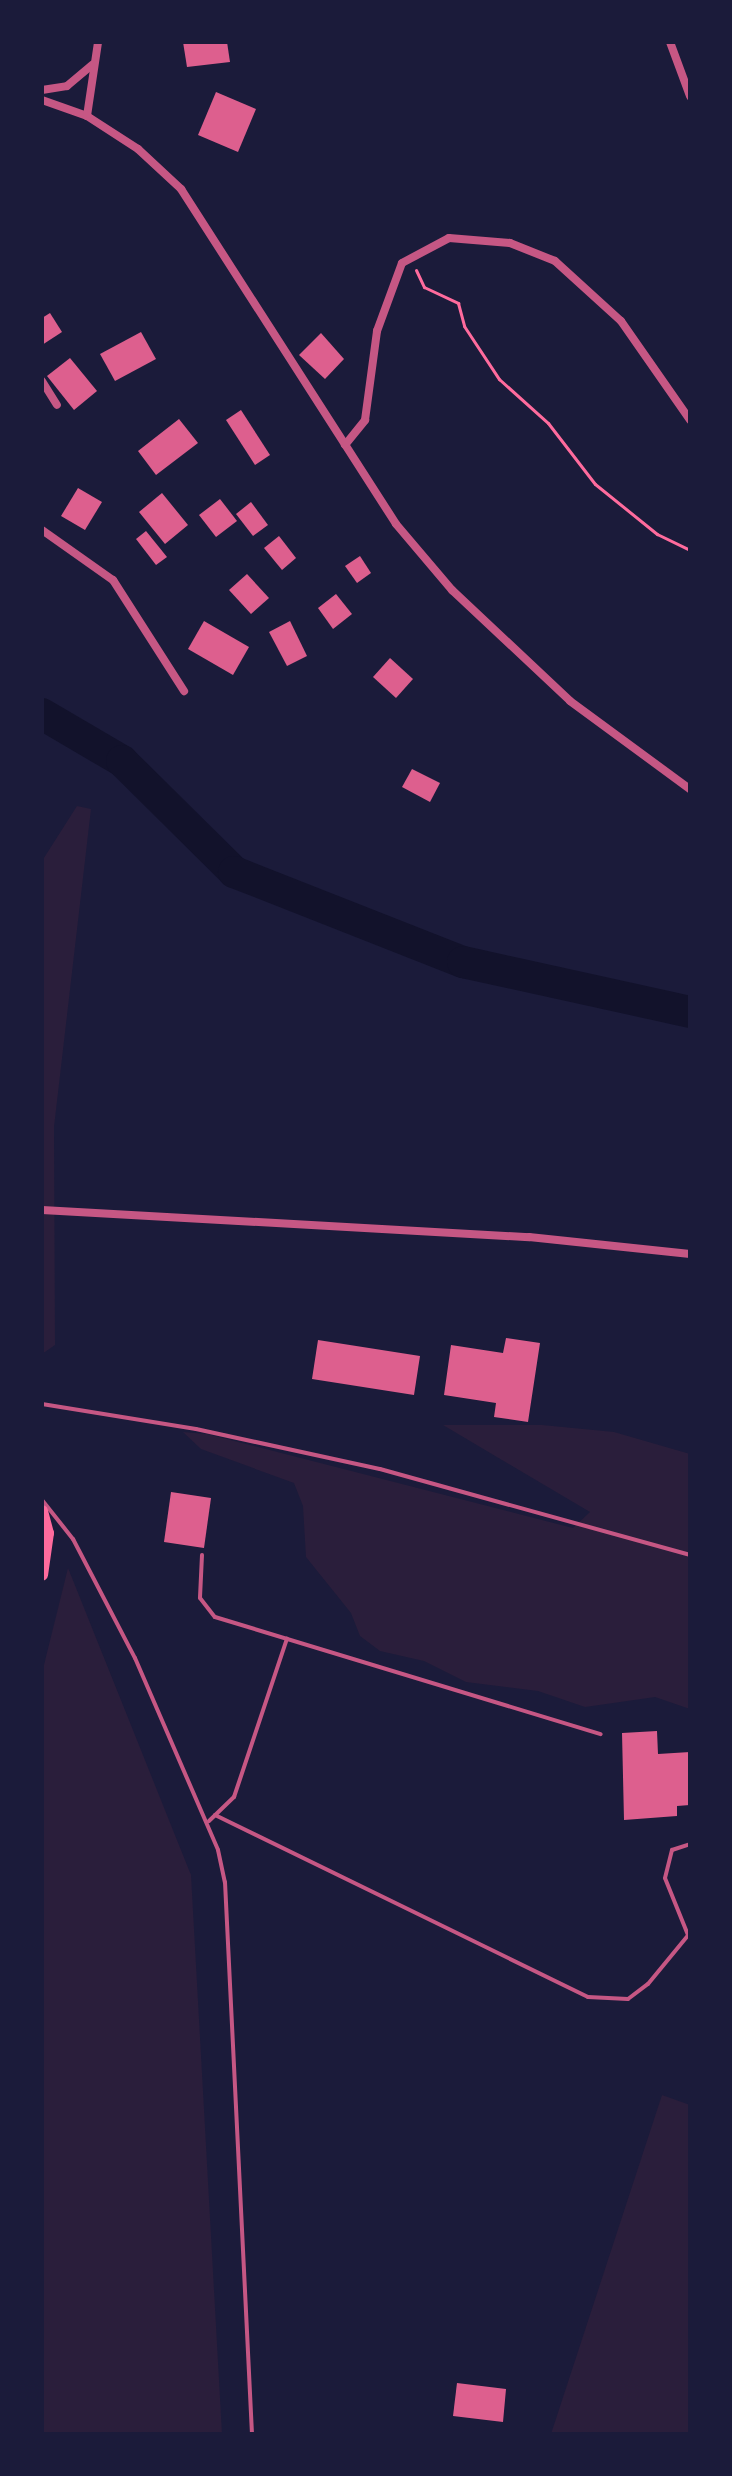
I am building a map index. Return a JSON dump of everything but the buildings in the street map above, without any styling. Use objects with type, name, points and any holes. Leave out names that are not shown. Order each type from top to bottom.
[{"type":"main road","points":[[42,1511],[48,1533],[42,1575]]},
{"type":"street","points":[[87,116],[98,42]]},
{"type":"street","points":[[670,42],[690,96]]},
{"type":"street","points":[[42,90],[67,86],[84,77],[94,62]]},
{"type":"street","points":[[42,100],[87,116],[138,149],[181,189],[396,524],[500,638],[624,745],[690,789]]},
{"type":"street","points":[[345,445],[365,420],[377,331],[402,263],[421,249],[449,238],[479,238],[536,250],[555,261],[621,321],[690,420]]},
{"type":"street","points":[[42,381],[57,405]]},
{"type":"street","points":[[42,530],[113,580],[184,691]]},
{"type":"street","points":[[42,1210],[529,1237],[690,1254]]},
{"type":"lane","points":[[42,1404],[196,1429],[380,1469],[690,1555]]},
{"type":"lane","points":[[42,1500],[73,1539],[129,1644],[209,1821],[225,1882],[252,2434]]},
{"type":"lane","points":[[202,1555],[200,1598],[206,1611],[287,1639],[601,1734]]},
{"type":"lane","points":[[209,1821],[234,1797],[287,1639]]},
{"type":"lane","points":[[215,1815],[588,1997],[628,1999],[648,1984],[689,1934],[665,1878],[672,1850],[690,1844]]},
{"type":"path","points":[[421,249],[424,258],[416,268],[419,280],[458,303],[464,326],[499,379],[548,423],[613,501],[690,550]]},
{"type":"shaded area","points":[[77,806],[91,809],[54,1127],[55,1345],[42,1354],[42,861]]},
{"type":"shaded area","points":[[443,1425],[542,1425],[614,1432],[690,1454],[690,1709],[655,1697],[585,1707],[538,1691],[466,1682],[424,1661],[380,1651],[360,1636],[351,1613],[306,1557],[303,1506],[294,1483],[201,1449],[183,1432],[207,1434],[573,1528],[590,1512]]},
{"type":"shaded area","points":[[68,1568],[191,1875],[222,2434],[42,2434],[42,1673]]},
{"type":"shaded area","points":[[662,2095],[690,2105],[690,2434],[551,2434]]},
{"type":"waterway","points":[[42,714],[122,761],[234,872],[463,962],[690,1012]]}]
